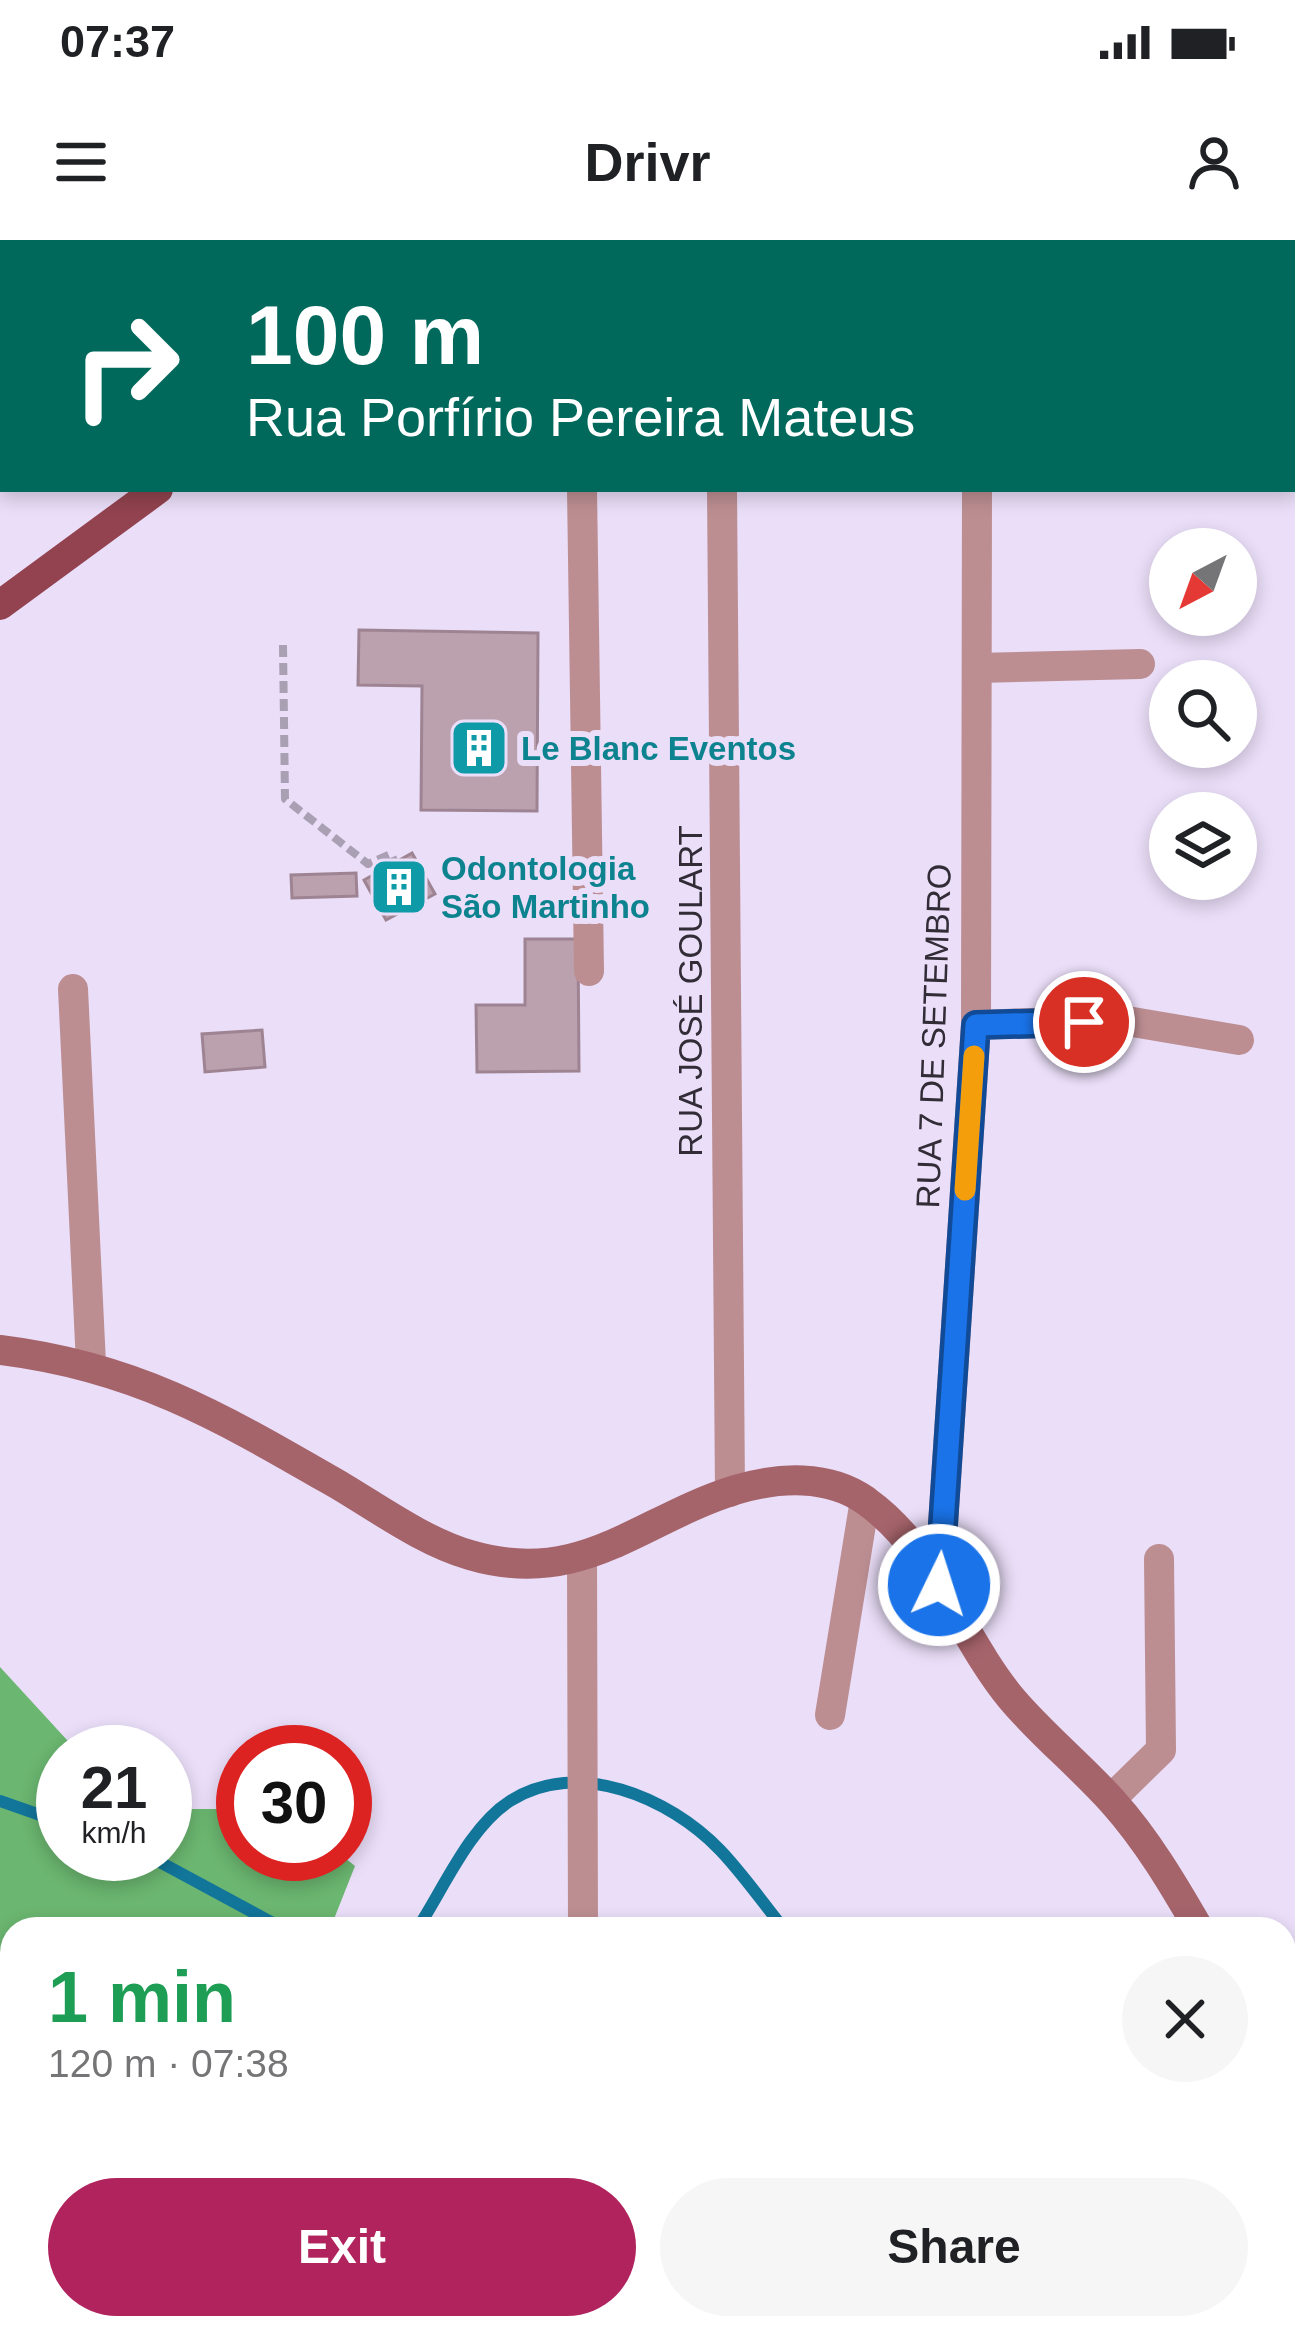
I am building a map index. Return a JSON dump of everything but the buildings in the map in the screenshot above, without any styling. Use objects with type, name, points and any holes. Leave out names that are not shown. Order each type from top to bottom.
[{"type":"main road","points":[[0,605],[154,492]]},
{"type":"street","points":[[581,492],[589,971]]},
{"type":"street","name":"RUA JOSÉ GOULART","points":[[722,492],[730,1492]]},
{"type":"street","name":"RUA 7 DE SETEMBRO","points":[[939,1585],[976,1025],[977,492]]},
{"type":"street","points":[[976,668],[1140,664]]},
{"type":"street","points":[[73,989],[91,1364]]},
{"type":"street","points":[[976,1025],[1120,1020],[1239,1040]]},
{"type":"street","points":[[0,1350],[91,1364],[156,1387],[234,1425],[463,1554],[532,1565],[582,1558],[730,1492],[790,1480],[816,1481],[866,1500],[939,1585],[1009,1696],[1141,1836],[1192,1917]]},
{"type":"street","points":[[830,1715],[866,1500]]},
{"type":"street","points":[[582,1558],[583,1917]]},
{"type":"street","points":[[1111,1799],[1161,1750],[1159,1559]]},
{"type":"path","points":[[283,645],[285,799],[368,864],[391,854],[395,863]]},
{"type":"green space","points":[[0,1667],[53,1725],[36,1725],[36,1881],[192,1881],[192,1809],[216,1809],[216,1881],[349,1881],[335,1917],[0,1917]]},
{"type":"waterway","points":[[424,1917],[469,1843],[495,1812],[536,1789],[564,1783],[621,1790],[675,1814],[720,1850],[775,1917]]},
{"type":"waterway","points":[[0,1801],[36,1814]]},
{"type":"waterway","points":[[192,1879],[262,1917]]},
{"type":"slow traffic","points":[[965,1190],[974,1056]]},
{"type":"place","name":"Le Blanc Eventos","points":[[479,748]]},
{"type":"place","name":"Odontologia São Martinho","points":[[399,887]]},
{"type":"route","points":[[939,1585],[976,1025],[1084,1022]]}]
